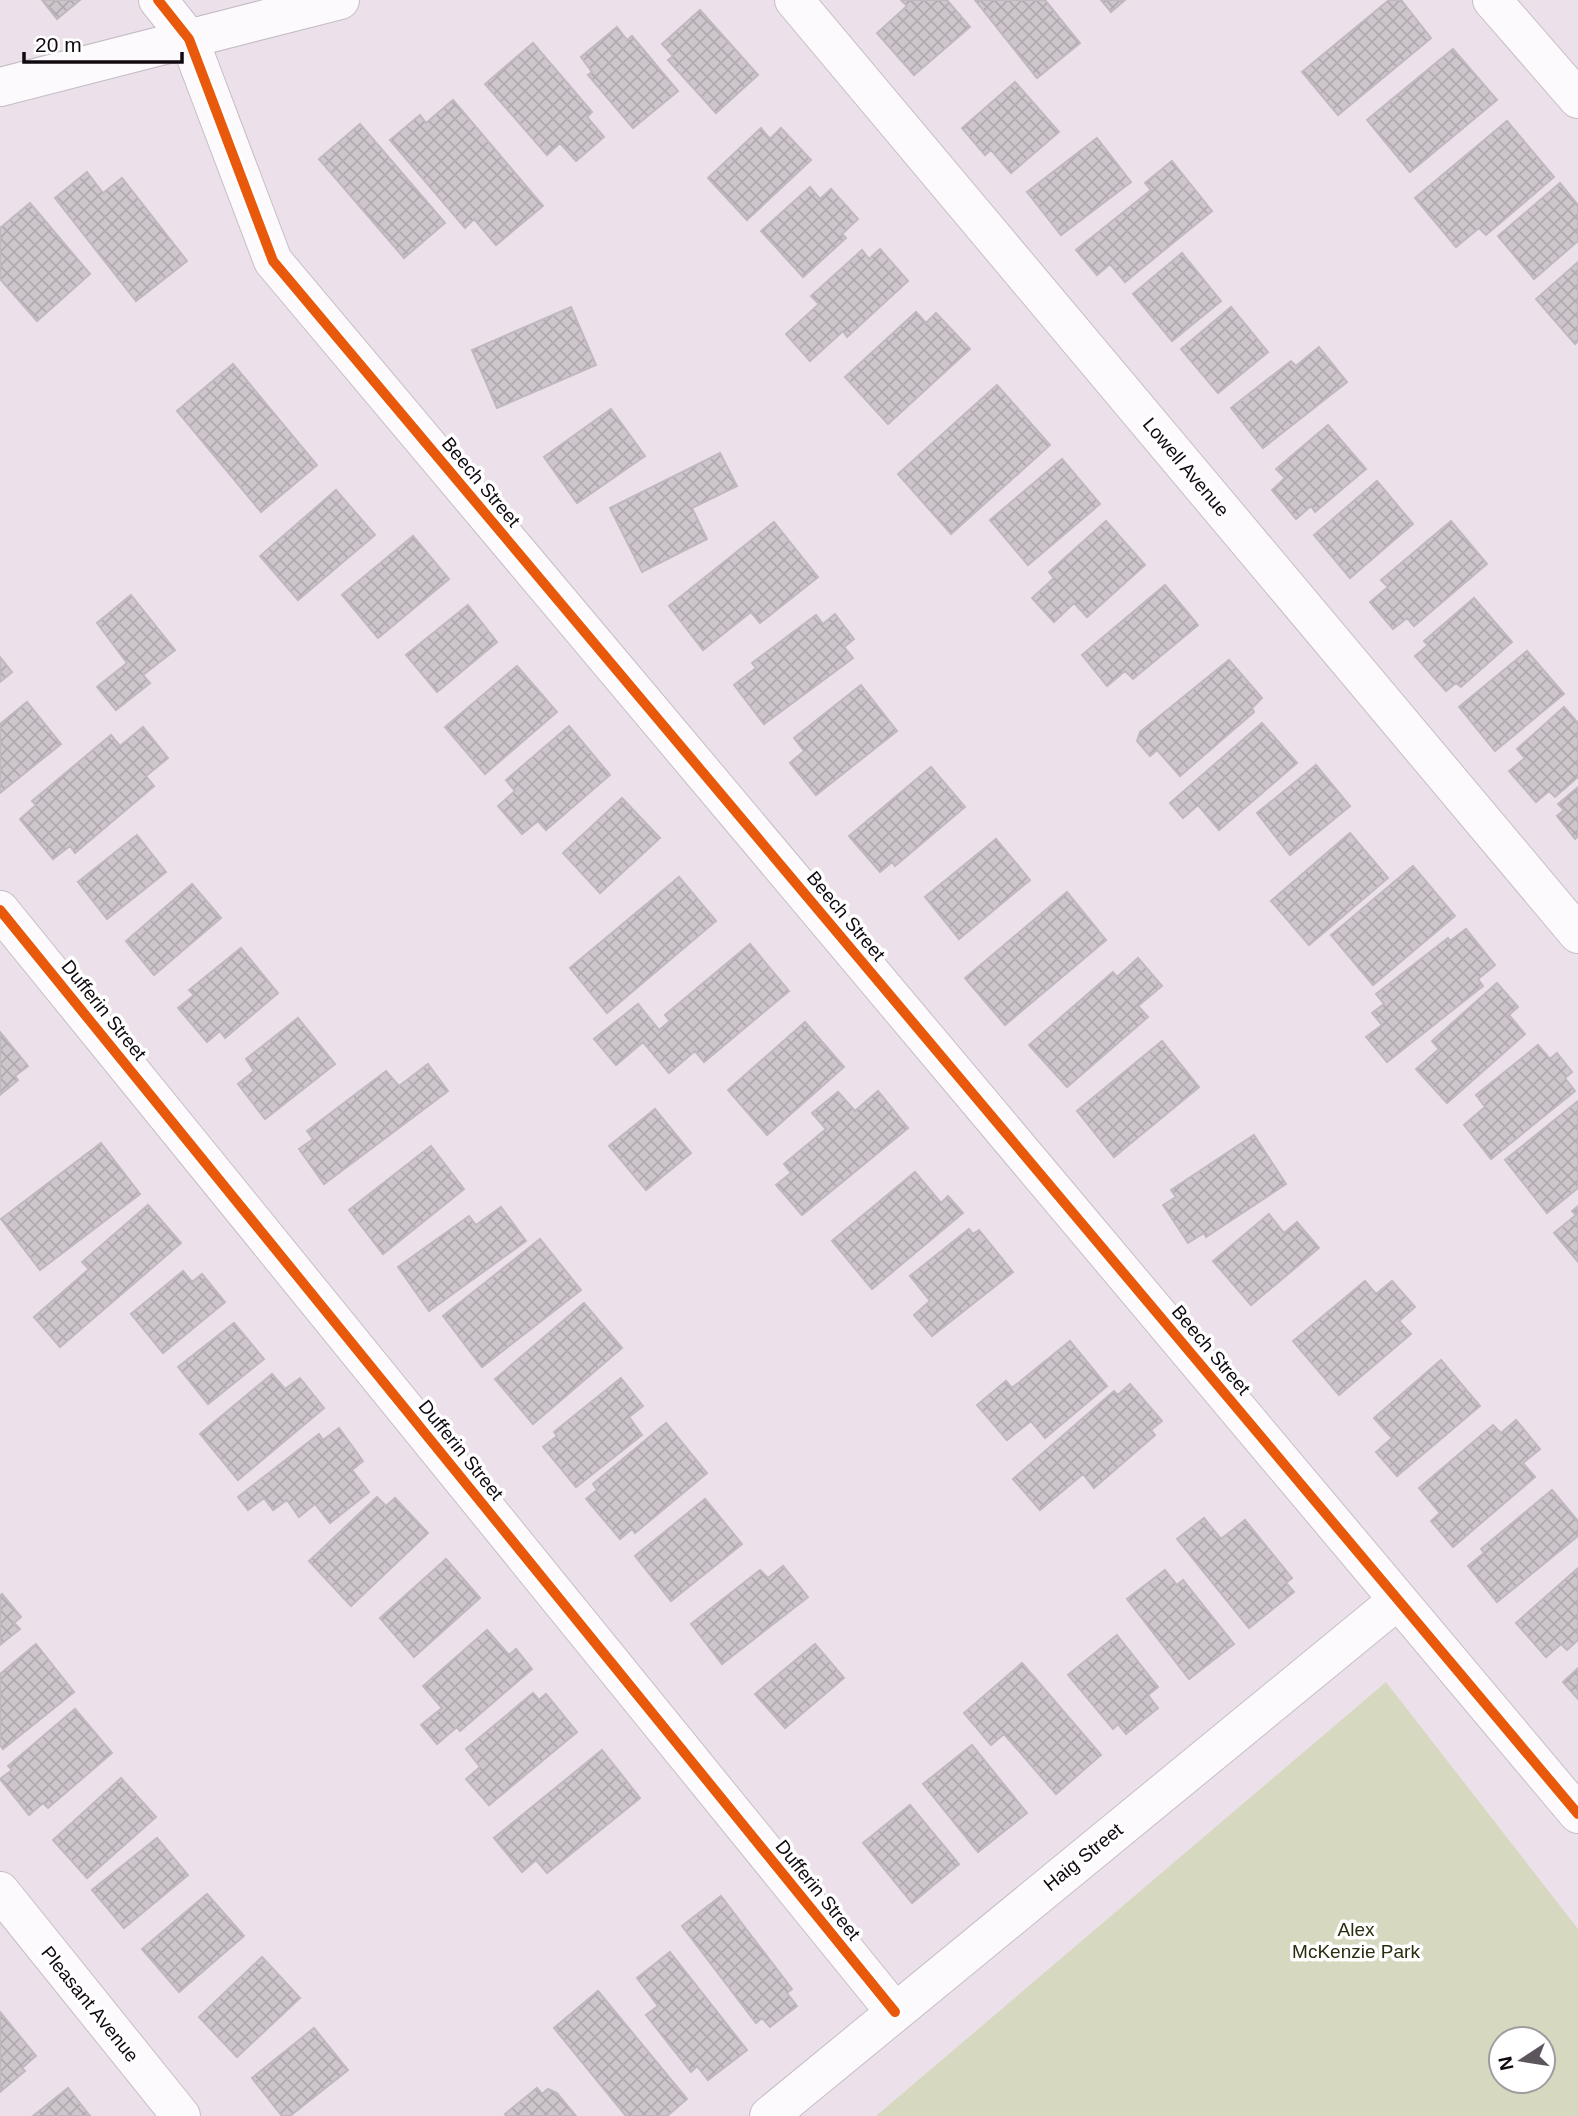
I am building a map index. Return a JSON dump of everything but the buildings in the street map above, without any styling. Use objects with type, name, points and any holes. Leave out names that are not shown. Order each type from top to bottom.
[{"type":"street","name":"Beech Street","points":[[158,0],[189,39],[272,261],[1578,1814]]},
{"type":"street","points":[[0,88],[340,0]]},
{"type":"street","name":"Lowell Avenue","points":[[794,0],[1578,934]]},
{"type":"street","points":[[1492,0],[1578,99]]},
{"type":"street","name":"Dufferin Street","points":[[0,910],[895,2012]]},
{"type":"street","name":"Haig Street","points":[[769,2116],[1398,1600]]},
{"type":"street","name":"Pleasant Avenue","points":[[0,1891],[181,2116]]},
{"type":"green space","name":"Alex McKenzie Park","points":[[1386,1682],[1578,1929],[1578,2116],[876,2116]]},
{"type":"cycle path","points":[[158,0],[189,39],[273,261],[1578,1814]]},
{"type":"cycle path","points":[[0,910],[895,2012]]}]
